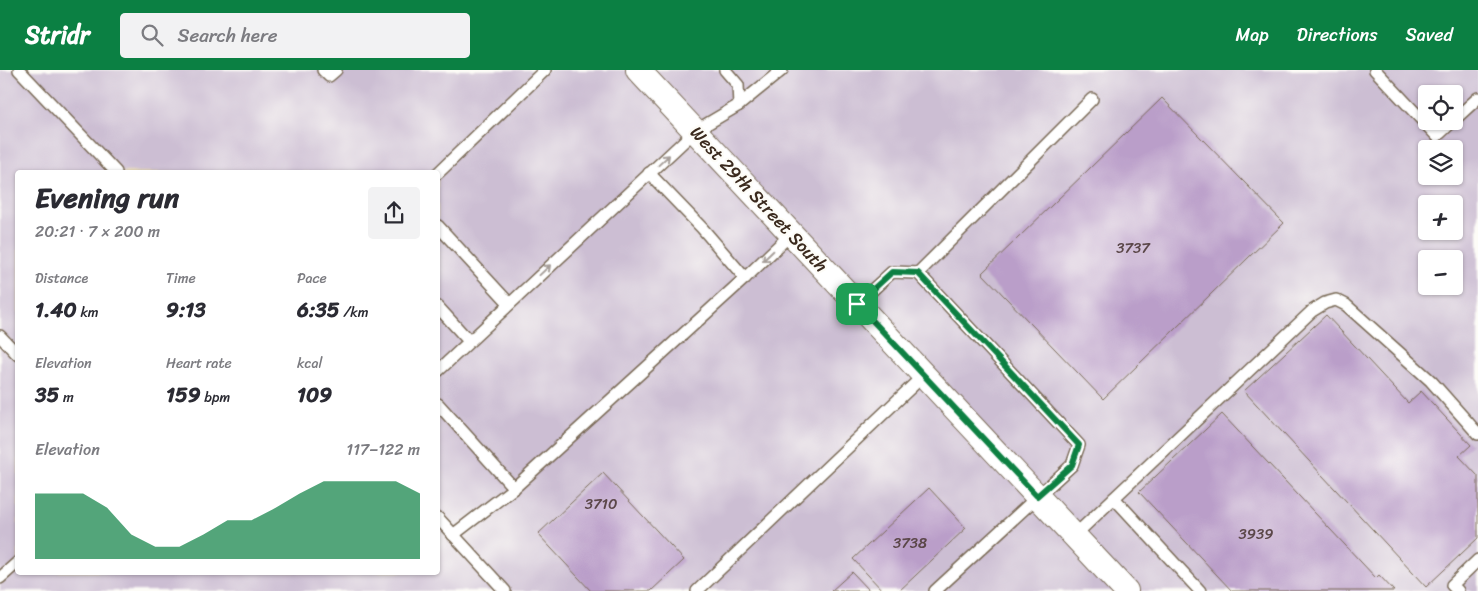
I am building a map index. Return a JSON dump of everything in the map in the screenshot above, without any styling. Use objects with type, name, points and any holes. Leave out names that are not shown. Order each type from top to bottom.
[{"type":"street","name":"West 29th Street South","points":[[638,70],[1126,591]]},
{"type":"lane","points":[[20,70],[114,170]]},
{"type":"lane","points":[[323,70],[329,76],[336,70]]},
{"type":"lane","points":[[440,170],[545,70]]},
{"type":"lane","points":[[725,70],[738,85],[739,105]]},
{"type":"lane","points":[[440,368],[695,131],[739,105],[782,70]]},
{"type":"lane","points":[[1375,70],[1418,116]]},
{"type":"lane","points":[[1463,112],[1478,98]]},
{"type":"lane","points":[[918,273],[1092,99]]},
{"type":"lane","points":[[1431,130],[1437,136],[1443,130]]},
{"type":"lane","points":[[649,174],[702,228],[745,278]]},
{"type":"lane","points":[[440,228],[509,303]]},
{"type":"lane","points":[[453,535],[514,488],[791,234]]},
{"type":"lane","points":[[857,304],[892,272],[918,273],[1079,445],[1072,465],[935,591]]},
{"type":"lane","points":[[1074,536],[1312,311],[1325,303],[1336,300],[1346,304],[1431,381],[1478,434]]},
{"type":"lane","points":[[440,309],[469,341]]},
{"type":"lane","points":[[0,336],[15,352]]},
{"type":"lane","points":[[697,591],[924,375]]},
{"type":"lane","points":[[440,406],[514,488]]},
{"type":"lane","points":[[1114,498],[1200,591]]},
{"type":"lane","points":[[440,520],[505,591]]},
{"type":"lane","points":[[1458,591],[1452,585],[1478,560]]},
{"type":"lane","points":[[0,578],[15,565]]},
{"type":"shaded area","points":[[0,70],[1478,70],[1478,591],[0,591]]},
{"type":"building","points":[[1162,98],[1284,223],[1103,399],[982,273]]},
{"type":"building","points":[[1326,315],[1408,403],[1421,391],[1471,445],[1459,456],[1478,476],[1478,538],[1426,587],[1244,391]]},
{"type":"building","points":[[1222,414],[1376,578],[1379,575],[1394,591],[1232,591],[1139,492]]},
{"type":"building","points":[[603,473],[684,560],[651,591],[591,591],[538,534]]},
{"type":"building","points":[[929,488],[966,528],[899,591],[883,591],[853,559]]},
{"type":"building","points":[[852,572],[870,591],[831,591]]},
{"type":"route","points":[[892,272],[918,273],[1079,445],[1072,465],[1037,496],[857,304],[892,272]]}]
